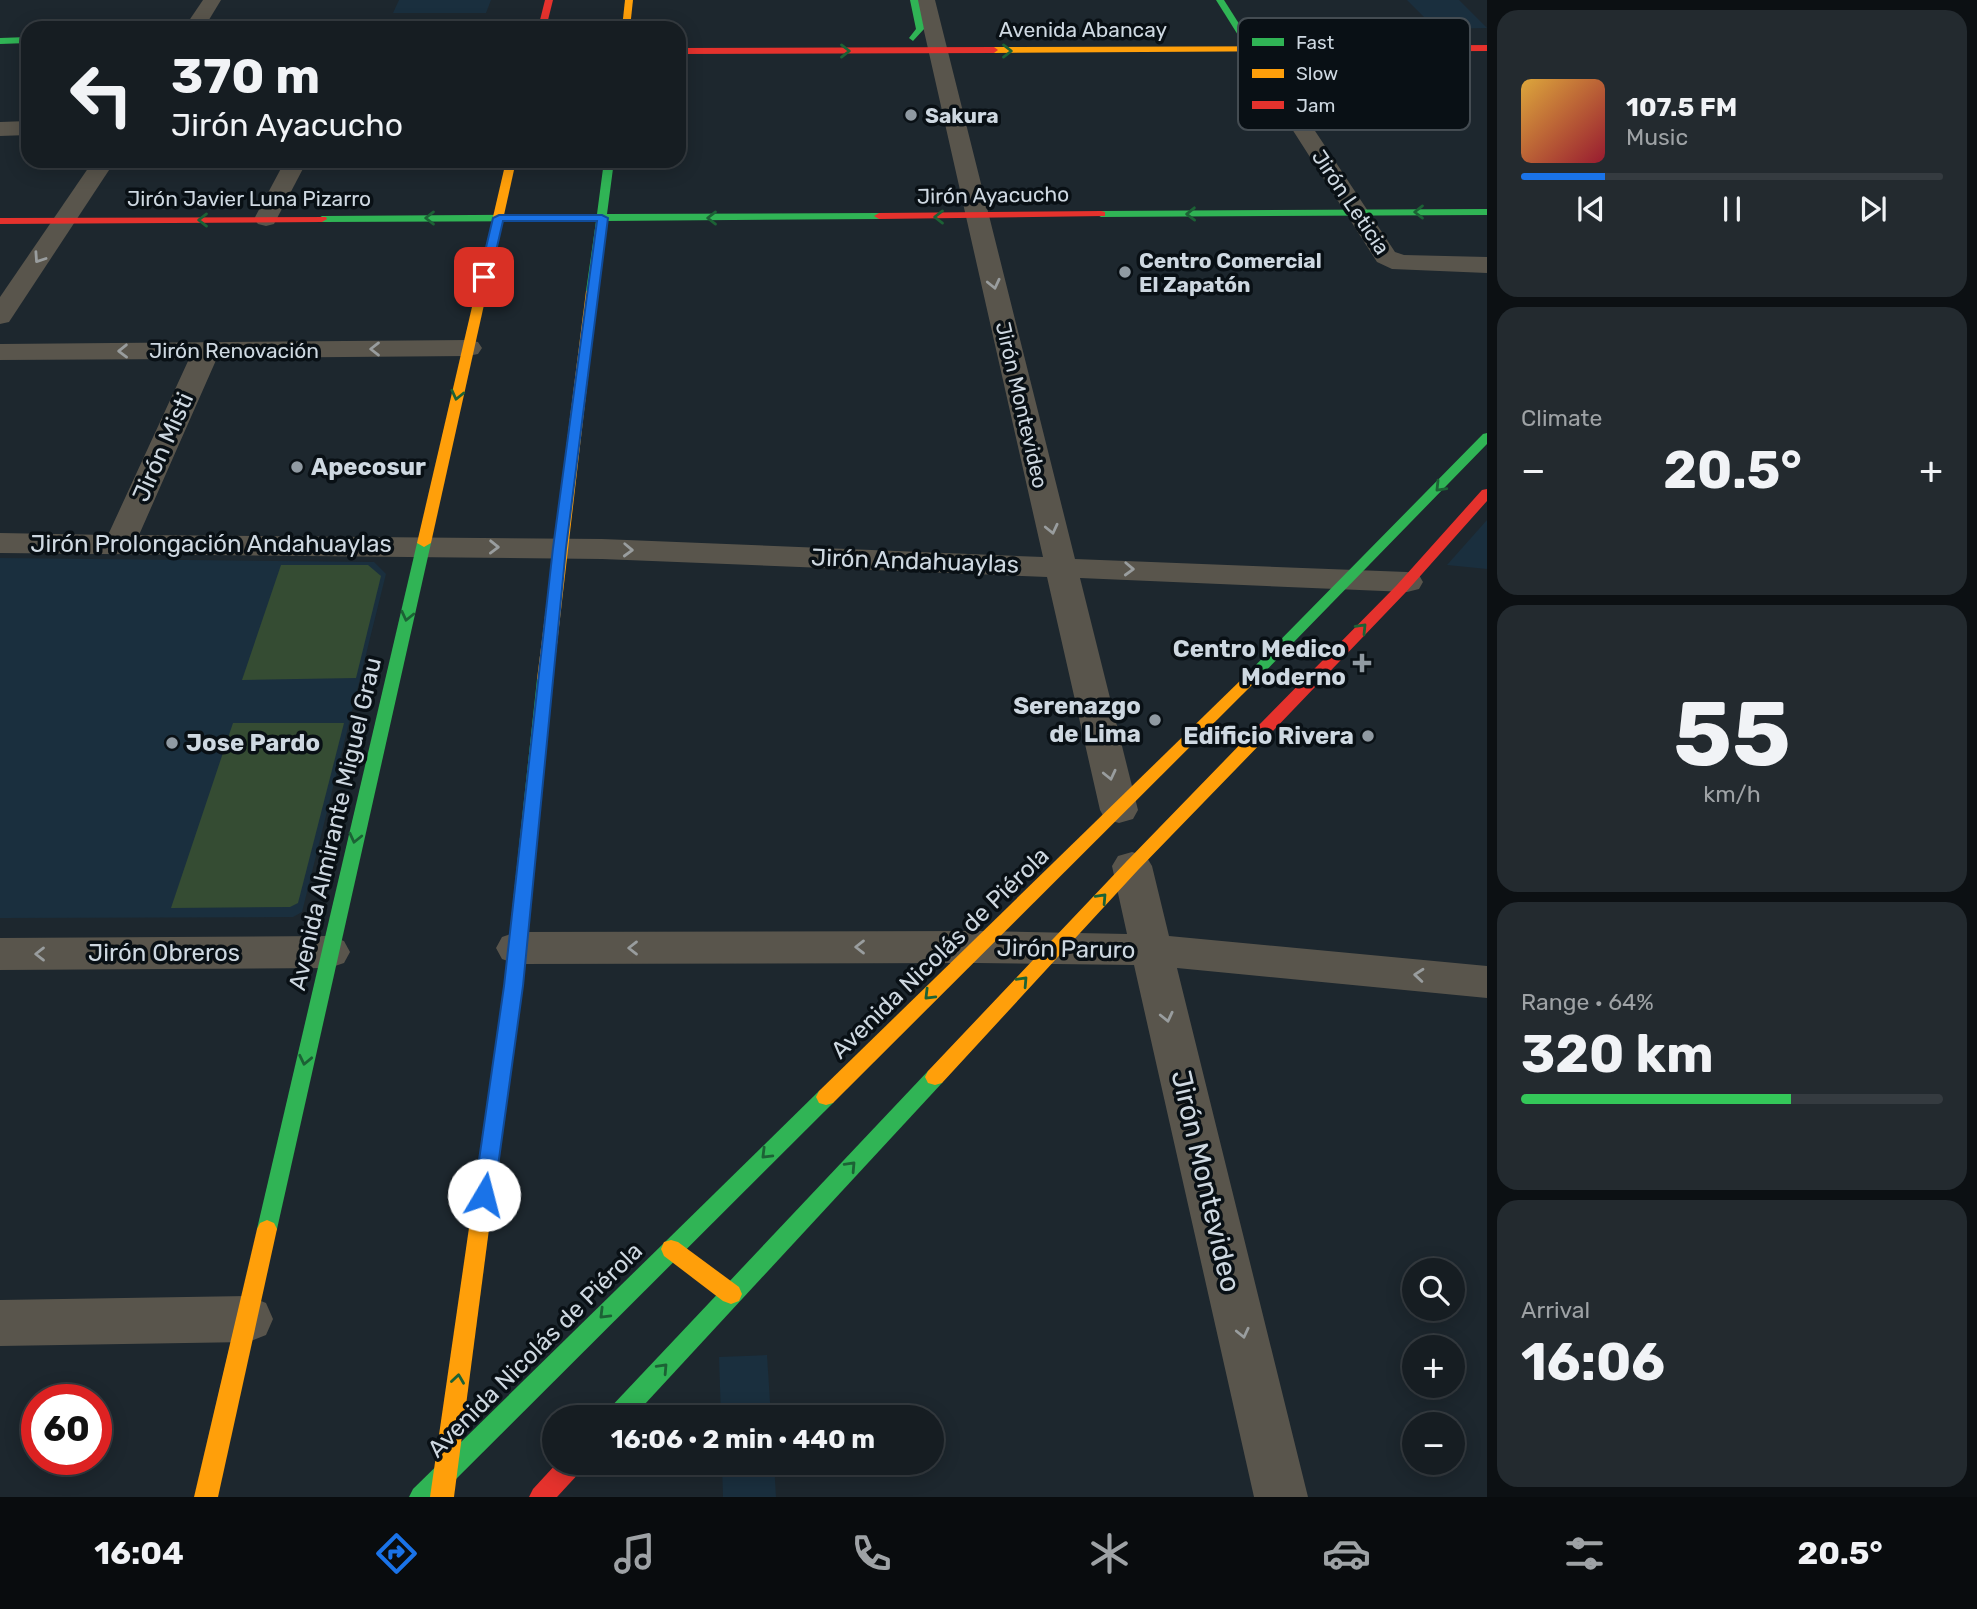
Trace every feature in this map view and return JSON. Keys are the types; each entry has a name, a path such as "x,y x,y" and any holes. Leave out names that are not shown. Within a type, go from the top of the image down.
{"main road":[{"path":"544,21 549,0"},
{"path":"627,21 629,0"},
{"path":"914,0 920,29 929,42"},
{"name":"Jirón Leticia","path":"1220,0 1238,29"},
{"name":"Avenida Abancay","path":"686,38 1238,43"},
{"path":"0,41 21,40"},
{"name":"Avenida Abancay","path":"686,51 929,42"},
{"path":"0,54 21,54"},
{"name":"Avenida Almirante Miguel Grau","path":"206,1497 329,953 434,546 468,348 510,168"},
{"path":"442,1497 517,948 551,548 598,218 608,168"},
{"name":"Jirón Ayacucho","path":"499,218 1487,212"},
{"name":"Jirón Javier Luna Pizarro","path":"0,221 499,218"},
{"name":"Avenida Nicolás de Piérola","path":"421,1497 1119,810 1352,578 1487,437"},
{"path":"628,1405 1132,866 1407,582 1487,493"},
{"path":"671,1249 731,1294"},
{"path":"541,1497 562,1475"}],"street":[{"path":"198,21 212,0"},
{"name":"Jirón Montevideo","path":"926,0 929,42 978,216 1119,810"},
{"path":"0,129 21,128"},
{"name":"Jirón Leticia","path":"1303,130 1386,257 1392,262 1487,265"},
{"path":"0,316 99,168"},
{"path":"266,219 292,168"},
{"name":"Jirón Renovación","path":"0,352 468,348"},
{"name":"Jirón Misti","path":"119,544 207,350"},
{"name":"Jirón Prolongación Andahuaylas","path":"0,543 434,546"},
{"name":"Jirón Andahuaylas","path":"434,546 1061,566 1407,582"},
{"name":"Jirón Montevideo","path":"1132,866 1281,1497"},
{"name":"Jirón Paruro","path":"517,948 977,947 1152,950 1487,982"},
{"name":"Jirón Obreros","path":"0,954 329,953"},
{"path":"0,1323 248,1319"}],"shaded area":[{"path":"399,0 491,0 486,13 393,13"},
{"path":"1407,0 1459,0 1487,28 1470,28 1470,18 1425,18"},
{"path":"1487,520 1487,569 1447,565"},
{"name":"Jose Pardo","path":"0,558 374,562 386,574 302,912 293,917 0,918"},
{"path":"767,1355 770,1405 721,1405 719,1357"},
{"path":"722,1475 775,1475 776,1497 723,1497"}],"green space":[{"path":"281,565 368,565 381,576 356,678 242,680"},
{"path":"233,723 344,723 298,903 290,907 171,908"}],"traffic: fast":[{"path":"913,38 920,29 914,0"},
{"path":"1220,0 1238,28"},
{"path":"0,41 21,40"},
{"path":"592,291 608,168"},
{"path":"1101,214 1487,212"},
{"path":"322,219 879,216"},
{"path":"1250,679 1487,437"},
{"path":"267,1229 424,543"},
{"path":"481,1214 513,986 545,679"},
{"path":"628,1405 935,1077"},
{"path":"421,1497 826,1097"}],"traffic: slow":[{"path":"627,21 629,0"},
{"path":"994,50 1238,49"},
{"path":"424,543 509,168"},
{"path":"545,679 592,291"},
{"path":"826,1097 1250,679"},
{"path":"935,1077 1132,866 1263,731"},
{"path":"442,1497 481,1214"},
{"path":"206,1497 267,1229"},
{"path":"671,1249 731,1294"}],"traffic: jam":[{"path":"544,21 549,0"},
{"path":"1470,48 1487,48"},
{"path":"686,51 994,50"},
{"path":"879,216 1101,214"},
{"path":"0,221 322,219"},
{"path":"1263,731 1401,589 1487,493"},
{"path":"541,1497 562,1475"}],"place":[{"name":"Sakura","path":"911,115"},
{"name":"Centro Comercial El Zapatón","path":"1125,272"},
{"name":"Apecosur","path":"297,467"},
{"name":"Centro Medico Moderno","path":"1362,663"},
{"name":"Serenazgo de Lima","path":"1155,720"},
{"name":"Edificio Rivera","path":"1368,736"},
{"name":"Jose Pardo","path":"172,743"}],"route":[{"path":"484,277 499,218 602,218 559,548 513,986 484,1195"}]}
